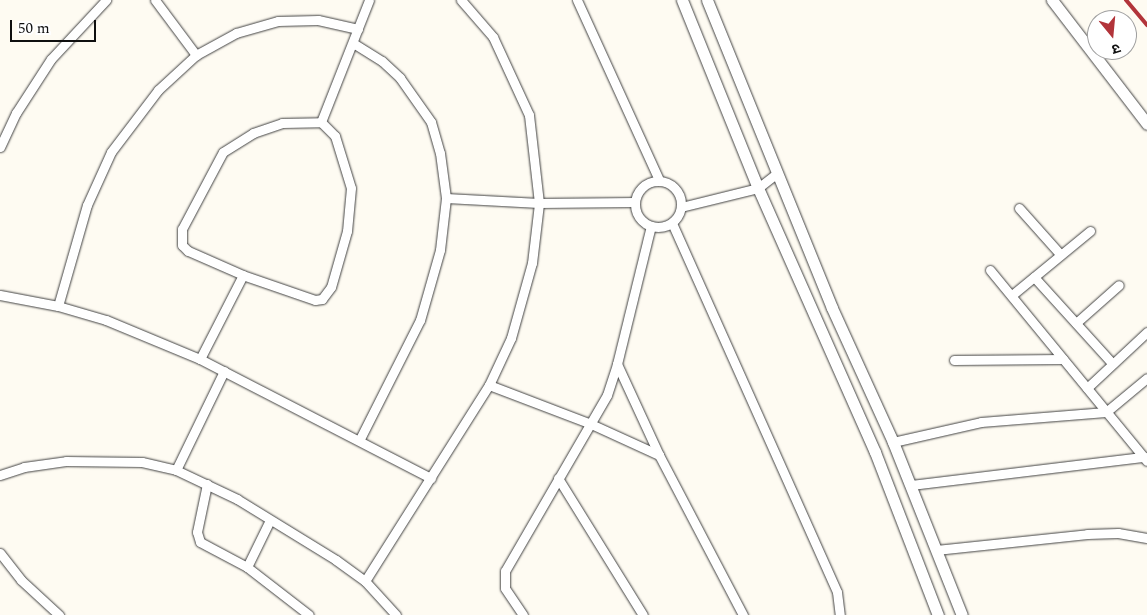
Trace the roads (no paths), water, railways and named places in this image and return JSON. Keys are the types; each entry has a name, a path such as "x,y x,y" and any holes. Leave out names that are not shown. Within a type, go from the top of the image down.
{"street":[{"path":"0,147 3,132 51,59 106,0"},
{"path":"155,0 196,55"},
{"path":"321,122 369,0"},
{"path":"365,581 489,385 511,338 532,264 539,203 530,115 493,37 462,0"},
{"path":"578,0 659,180 674,189 680,207 677,220 672,223 651,226"},
{"path":"682,0 758,188 875,452 938,615"},
{"path":"707,0 756,113 777,173 832,308 893,442 962,615"},
{"path":"1052,0 1147,124"},
{"path":"58,306 87,205 111,152 158,90 196,55 236,33 278,21 318,20 358,29"},
{"path":"353,43 382,60 400,78 431,122 440,153 446,198 440,250 420,320 360,440"},
{"path":"321,122 335,136 351,188 347,231 330,288 322,299 315,300 243,275 188,251 182,245 182,229 204,184 223,152 253,133 282,123 321,122"},
{"path":"680,207 758,188 777,173"},
{"path":"651,226 640,216 635,202 646,183 659,180"},
{"path":"446,198 539,203 635,202"},
{"path":"1019,208 1060,254"},
{"path":"672,223 837,592 840,615"},
{"path":"523,615 505,588 505,571 591,424 617,364 651,226"},
{"path":"1012,296 1060,254 1090,231"},
{"path":"990,270 1145,459"},
{"path":"200,359 243,275"},
{"path":"1034,277 1112,363"},
{"path":"1076,323 1119,285"},
{"path":"0,294 58,306 106,320 200,359 431,478"},
{"path":"1087,388 1147,332"},
{"path":"954,360 1064,359"},
{"path":"617,364 659,455 743,615"},
{"path":"176,470 196,423 224,371"},
{"path":"893,442 981,422 1106,412 1147,378"},
{"path":"489,385 591,424 659,455"},
{"path":"910,486 1145,459"},
{"path":"0,475 24,468 66,461 142,462 176,470 207,484 336,560 365,581 396,615"},
{"path":"558,478 643,615"},
{"path":"207,484 197,537 205,546 246,567 309,615"},
{"path":"246,567 270,520"},
{"path":"936,550 1087,534 1118,533 1147,538"},
{"path":"0,553 21,580 59,615"}],"railway":[{"path":"1126,0 1147,25"}]}
